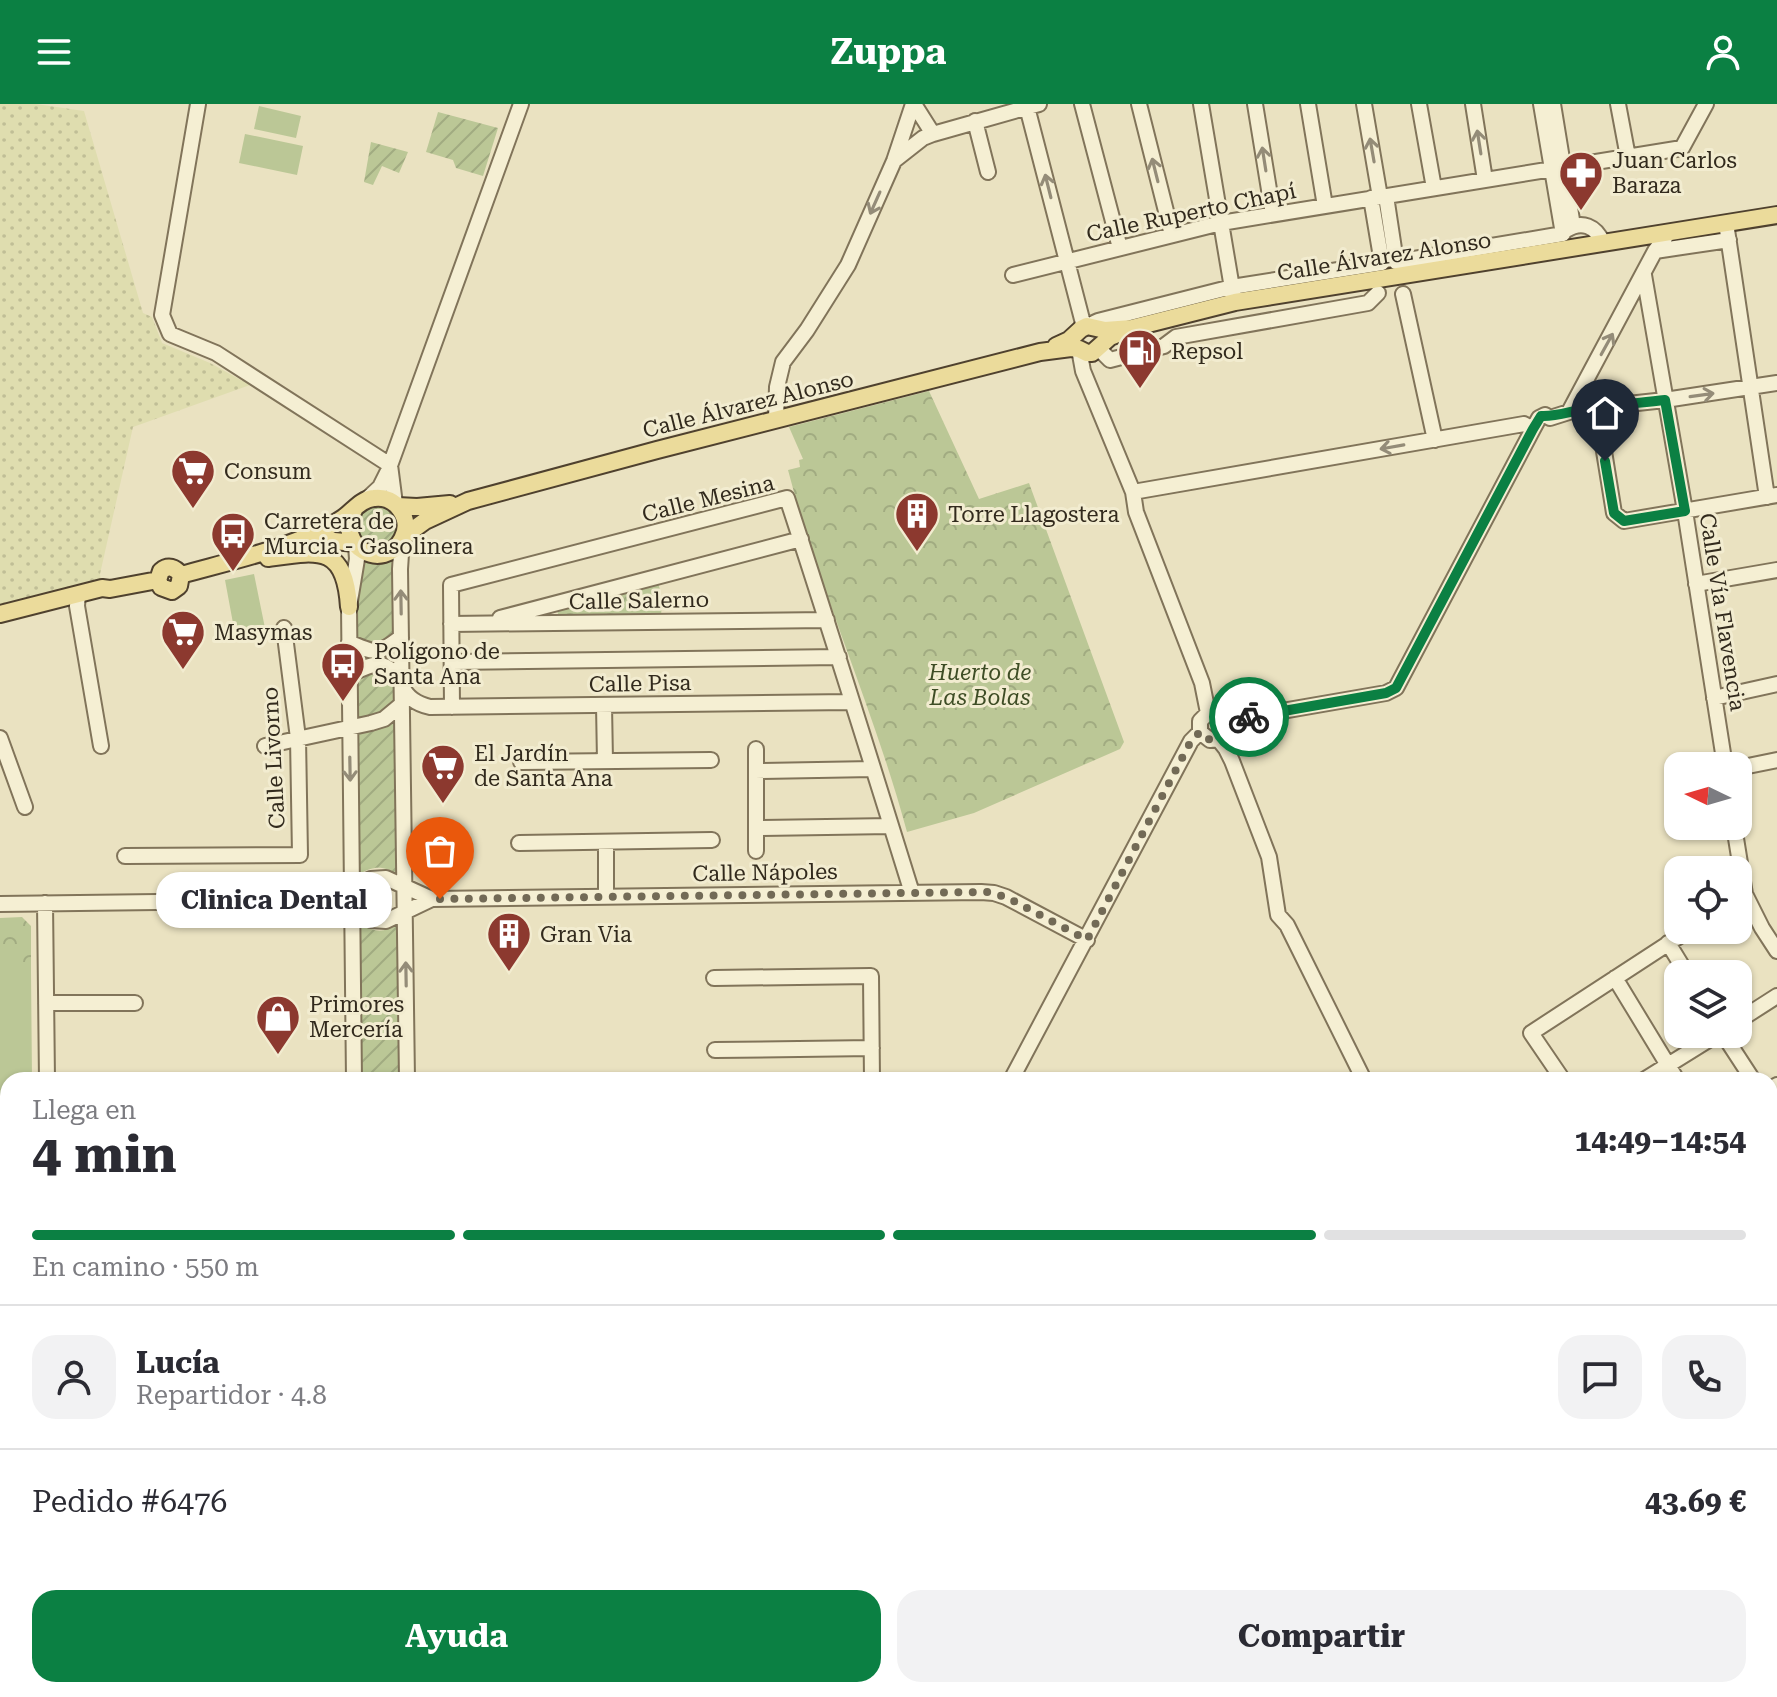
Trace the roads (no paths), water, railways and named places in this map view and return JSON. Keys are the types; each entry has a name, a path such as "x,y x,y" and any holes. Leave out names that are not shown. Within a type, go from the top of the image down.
{"main road":[{"name":"Calle Álvarez Alonso","path":"1044,351 1096,351 1110,337 1132,328 1233,295 1375,286 1395,266 1565,237 1603,243 1669,232 1727,232 1777,215"},
{"name":"Calle Álvarez Alonso","path":"396,505 433,506 468,501 1044,351 1069,340 1082,328 1132,328"},
{"path":"1082,328 1101,335 1102,342 1096,351 1075,339 1082,328"},
{"path":"0,614 102,588 158,580 161,571 167,568 175,569 181,575 223,563 310,535 332,525 360,505 382,498 396,505 405,523 403,538 393,550 382,554 367,553 355,544 334,541 223,563"},
{"name":"Calle Álvarez Alonso","path":"403,538 425,521 468,501"},
{"path":"355,544 349,529 350,519 360,505"},
{"path":"223,563 309,553 324,555 337,564 343,573 349,607"}],"street":[{"path":"198,104 162,315 170,334 216,353 390,465 396,505"},
{"path":"360,505 380,487 390,465 521,104"},
{"path":"913,104 933,134"},
{"path":"776,419 777,387 783,362 848,265 894,161 913,104"},
{"path":"1082,104 1120,248"},
{"path":"1139,104 1172,235"},
{"path":"1201,104 1233,295"},
{"path":"1255,104 1273,214"},
{"path":"1308,104 1325,206"},
{"path":"1364,104 1379,197 1395,266 1409,284 1403,294 1391,299 1375,286 1374,270 1395,266"},
{"path":"1419,104 1434,188"},
{"path":"1473,104 1485,180"},
{"path":"1541,104 1558,169"},
{"path":"1553,104 1565,237"},
{"path":"1618,104 1628,157"},
{"path":"1621,120 1630,104"},
{"name":"Calle Ruperto Chapí","path":"1013,275 1221,223 1682,148 1706,104"},
{"path":"894,161 923,138 933,134 1033,106 1082,328"},
{"path":"975,121 988,172"},
{"path":"1565,237 1582,224 1598,232 1603,243"},
{"path":"1569,412 1655,251 1669,232"},
{"path":"1597,408 1614,513 1624,521 1772,496 1750,388 1727,232 1655,251"},
{"name":"Calle Álvarez Alonso","path":"1082,328 1098,321 1395,266"},
{"name":"Calle Vía Flavencia","path":"1644,275 1723,752"},
{"name":"Calle Álvarez Alonso","path":"1096,351 1164,346 1176,337 1368,303 1375,286"},
{"path":"1403,294 1435,440"},
{"path":"1044,351 1066,355 1081,394 1099,414"},
{"path":"1096,351 1083,371 1133,492 1136,512 1202,683 1208,713"},
{"path":"1225,721 1386,693 1396,688 1541,416 1550,418 1569,412 1777,383"},
{"path":"1133,492 1524,424 1533,429"},
{"name":"Calle Mesina","path":"452,707 451,585 787,498 912,893"},
{"path":"403,538 401,637 407,1072"},
{"path":"478,624 801,539"},
{"path":"354,1072 349,607 357,559 355,544"},
{"path":"1696,584 1777,570"},
{"path":"78,594 77,606 101,746"},
{"name":"Calle Salerno","path":"451,624 827,620"},
{"name":"Calle Livorno","path":"125,856 300,855 298,738 284,628"},
{"path":"349,642 369,651 385,649 401,637"},
{"name":"Calle Pisa","path":"452,662 839,657"},
{"path":"349,675 370,665 386,665 402,682 404,692 413,700 430,707"},
{"path":"1714,698 1777,684"},
{"name":"Calle Pisa","path":"430,707 851,702"},
{"path":"265,746 384,719 402,704"},
{"path":"604,705 605,761"},
{"path":"403,730 411,718 430,707"},
{"path":"1200,732 1210,740 1218,739 1226,732 1225,721 1218,714 1208,713"},
{"path":"1015,1072 1191,741 1200,732 1200,721 1208,713"},
{"path":"0,738 25,807"},
{"path":"1218,739 1232,761 1269,857 1278,915 1287,925 1360,1072"},
{"path":"756,749 756,851"},
{"path":"521,762 711,760"},
{"path":"1752,765 1777,760"},
{"path":"756,771 873,769"},
{"path":"756,828 891,826"},
{"path":"519,843 712,840"},
{"path":"606,842 606,896"},
{"path":"325,900 371,879 386,878 405,887"},
{"name":"Calle Nápoles","path":"405,887 432,899"},
{"name":"Calle Nápoles","path":"405,911 432,899 994,893 1087,940"},
{"path":"0,904 325,900 371,920 386,921 405,911"},
{"path":"45,903 47,1072"},
{"path":"1752,913 1777,951"},
{"path":"1762,928 1777,919"},
{"path":"1558,1072 1531,1033 1666,944"},
{"path":"714,978 871,976 872,1072"},
{"path":"1615,978 1671,1072"},
{"path":"1752,1012 1777,996"},
{"path":"46,1003 135,1003"},
{"path":"715,1050 872,1048"},
{"path":"1657,1072 1697,1048"},
{"path":"1731,1048 1747,1072"}],"place":[{"name":"Juan Carlos Baraza","path":"1581,212"},
{"name":"Repsol","path":"1140,390"},
{"name":"Consum","path":"193,510"},
{"name":"Torre Llagostera","path":"917,553"},
{"name":"Carretera de Murcia - Gasolinera","path":"233,573"},
{"name":"Masymas","path":"183,671"},
{"name":"Polígono de Santa Ana","path":"343,703"},
{"name":"El Jardín de Santa Ana","path":"443,805"},
{"name":"Clinica Dental","path":"440,899"},
{"name":"Gran Via","path":"509,973"},
{"name":"Primores Mercería","path":"278,1056"}],"park label":[{"name":"Huerto de Las Bolas","path":"980,684"}]}
